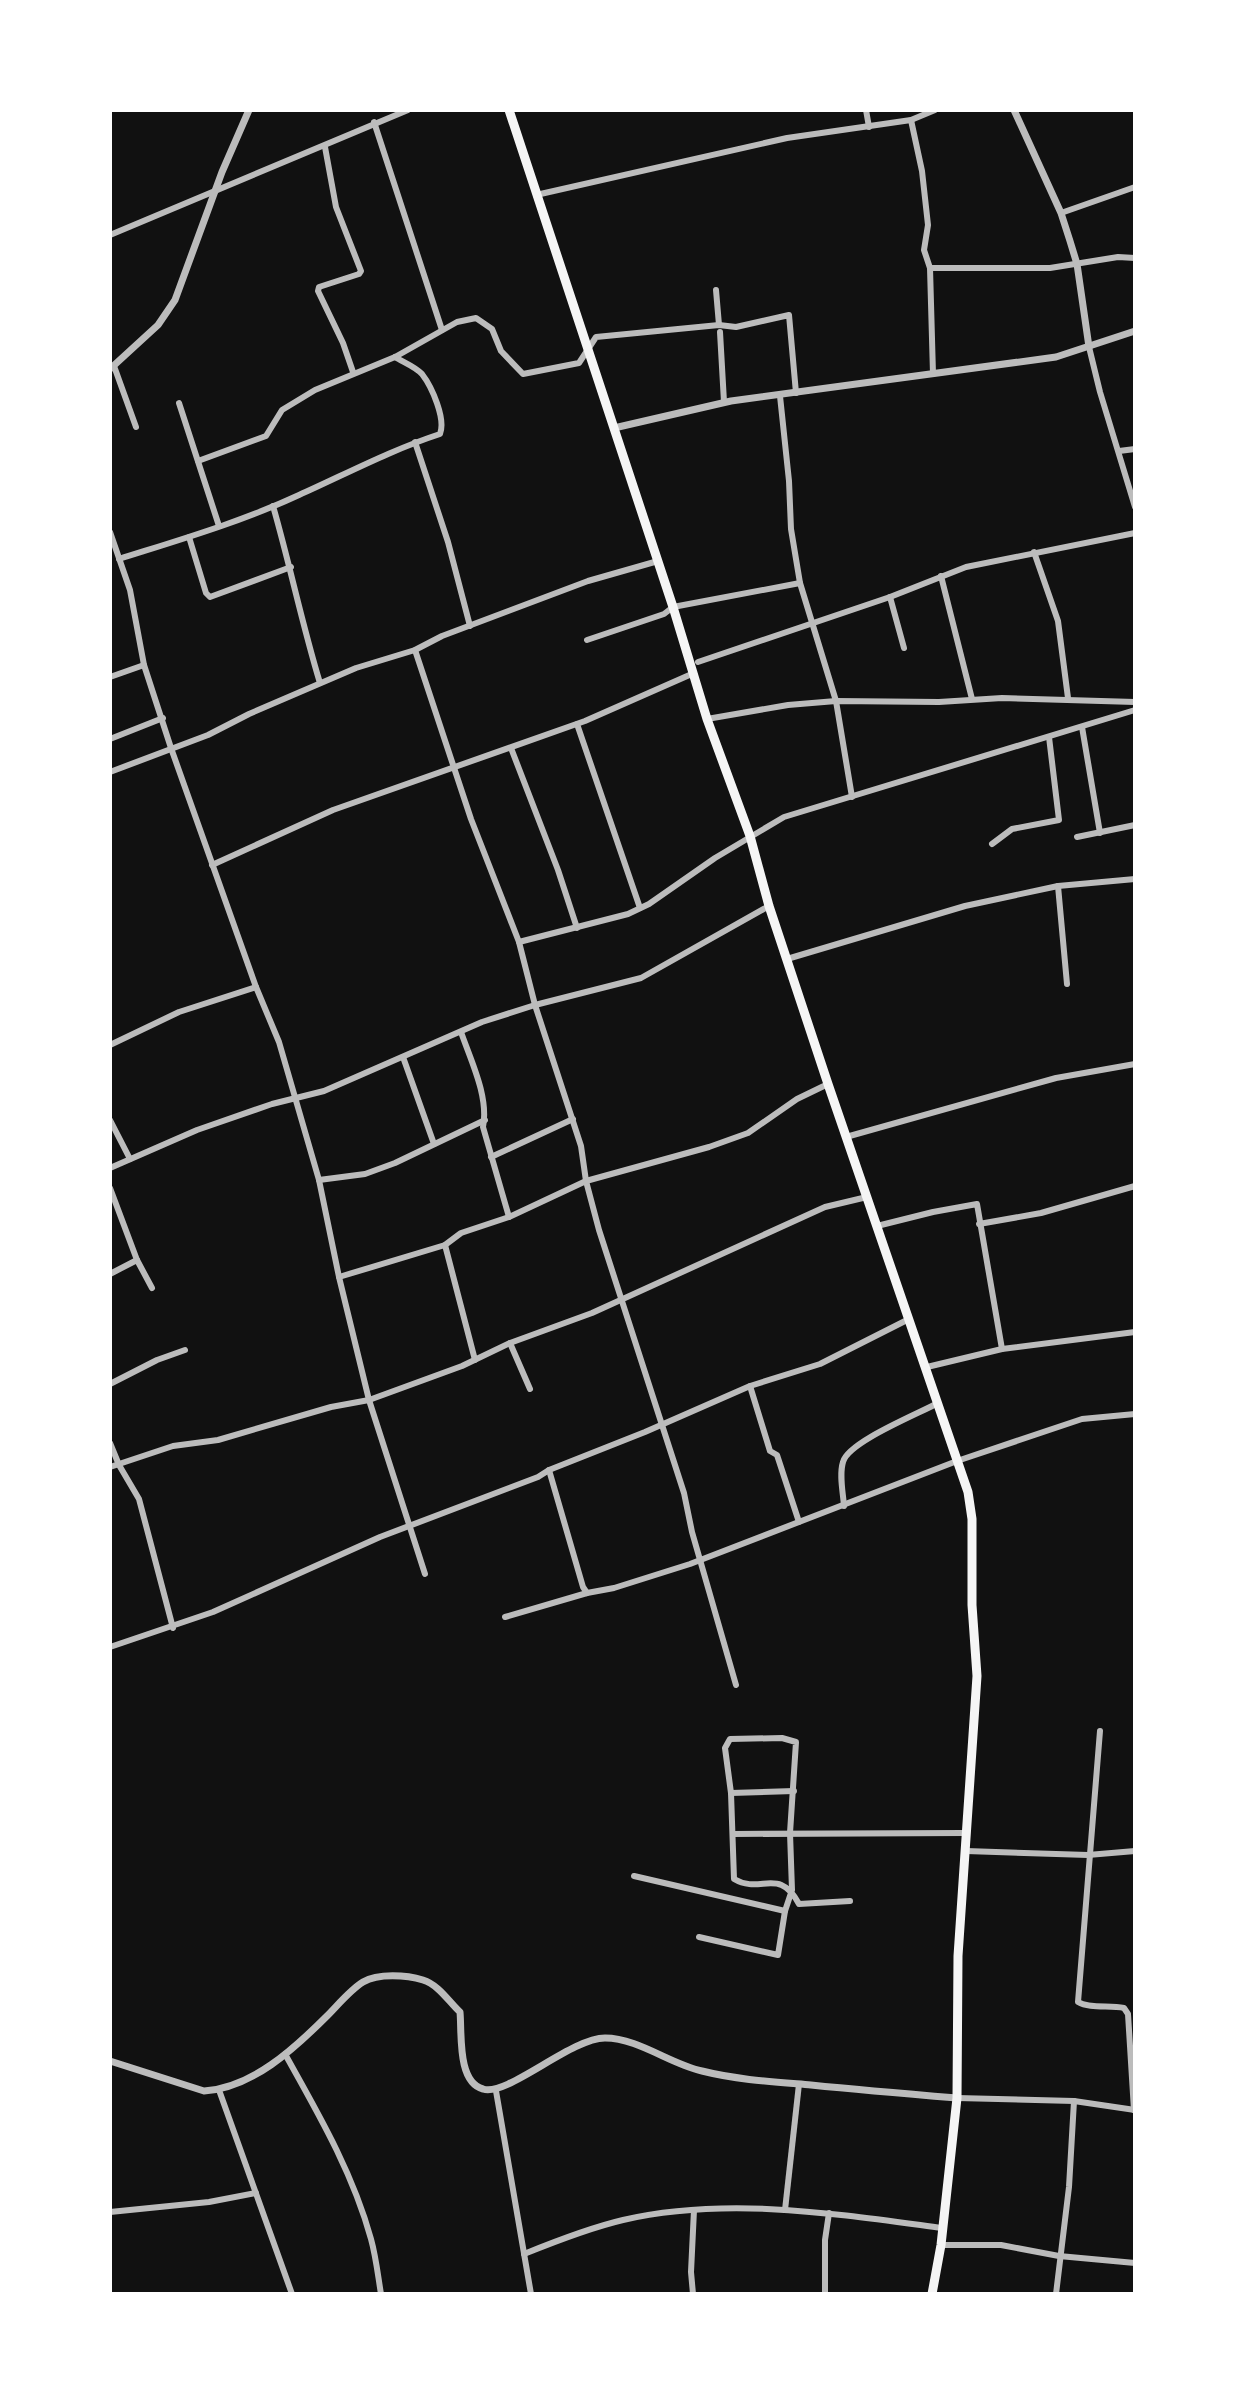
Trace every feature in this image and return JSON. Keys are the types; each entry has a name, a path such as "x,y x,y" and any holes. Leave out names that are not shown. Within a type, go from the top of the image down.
{"main road":[{"path":"509,110 707,719 750,836 769,906 828,1084 968,1492 972,1519 972,1605 977,1676 958,1956 957,2098 941,2245 932,2294"}],"street":[{"path":"136,427 112,368 158,325 175,300 222,172 249,110"},
{"path":"110,235 408,110"},
{"path":"866,110 869,127"},
{"path":"536,195 787,138 911,120 935,110"},
{"path":"1014,110 1061,213 1077,264 1089,347 1135,507"},
{"path":"911,120 922,171 928,225 924,250 930,268 933,374"},
{"path":"374,122 442,330"},
{"path":"325,147 336,207 361,271 325,284 318,291 353,372"},
{"path":"1061,213 1135,187"},
{"path":"930,268 1050,268 1118,257 1135,258"},
{"path":"716,290 724,402"},
{"path":"198,461 266,436 276,416 290,404 353,372 395,357 457,322 476,318 492,329 501,351 523,374 579,363 596,337 736,327 789,315 796,393"},
{"path":"614,428 724,402 1056,357 1135,331"},
{"path":"119,559 273,506 442,431 434,398 425,378 395,357"},
{"path":"780,396 791,529 800,583 836,701 852,797"},
{"path":"179,403 219,526"},
{"path":"415,442 448,542 470,626"},
{"path":"1119,451 1135,449"},
{"path":"273,506 320,683"},
{"path":"110,532 130,590 144,665 171,748 256,987 279,1042 319,1180 369,1400 425,1574"},
{"path":"698,662 890,597 966,567 1135,533"},
{"path":"189,537 206,593 210,597 291,567"},
{"path":"1034,552 1058,621 1068,698"},
{"path":"110,772 208,735 379,659 415,650 442,636 588,581 658,561"},
{"path":"941,576 972,699"},
{"path":"587,640 664,614 673,607 800,583"},
{"path":"890,597 904,648"},
{"path":"415,650 480,843 519,942 535,1005 581,1146 586,1181 620,1300 643,1360 684,1493 736,1685"},
{"path":"110,677 144,665"},
{"path":"212,865 333,810 577,724 694,673"},
{"path":"707,719 788,705 836,701 1068,698 1135,702"},
{"path":"519,942 640,908 784,817 1135,710"},
{"path":"110,739 163,718"},
{"path":"577,724 640,908"},
{"path":"1082,727 1100,833"},
{"path":"992,844 1012,829 1059,820 1049,737"},
{"path":"511,748 577,928"},
{"path":"1077,837 1135,825"},
{"path":"787,959 965,906 1058,886 1135,879"},
{"path":"1058,886 1067,984"},
{"path":"110,1168 197,1130 272,1104 324,1091 461,1032 535,1005 641,978 769,906"},
{"path":"110,1045 179,1012 256,987"},
{"path":"461,1032 479,1086 485,1120 483,1127 509,1217"},
{"path":"403,1057 434,1144"},
{"path":"846,1137 1056,1078 1135,1064"},
{"path":"339,1277 445,1245 461,1233 509,1217 586,1181 748,1133 797,1099 828,1084"},
{"path":"491,1157 573,1119"},
{"path":"110,1120 130,1159"},
{"path":"319,1180 365,1174 485,1120"},
{"path":"979,1224 1041,1213 1135,1186"},
{"path":"110,1188 137,1260 152,1288"},
{"path":"110,1467 173,1446 218,1440 331,1407 369,1400 620,1300 825,1207 867,1197"},
{"path":"877,1226 977,1204 1002,1349"},
{"path":"445,1245 475,1360"},
{"path":"110,1274 137,1260"},
{"path":"110,1647 173,1628 411,1524 538,1477 750,1386 820,1364 909,1319"},
{"path":"927,1367 1002,1349 1135,1332"},
{"path":"510,1343 530,1389"},
{"path":"110,1384 157,1360 185,1350"},
{"path":"750,1386 770,1451 777,1455 799,1522"},
{"path":"844,1506 841,1475 843,1460 848,1452 863,1440 938,1403"},
{"path":"505,1617 639,1580 844,1506 957,1461 1082,1419 1135,1414"},
{"path":"110,1443 139,1499 173,1628"},
{"path":"549,1470 587,1593"},
{"path":"110,2061 204,2091 219,2090 244,2081 285,2054 364,1981 387,1976 425,1980 460,2012 465,2066 471,2081 480,2089 496,2091 545,2063 601,2038 621,2040 700,2071 762,2082 957,2098 1074,2101 1134,2110 1128,2014 1124,2008 1086,2006 1078,2002 1100,1731"},
{"path":"699,1937 778,1955 785,1911 792,1890 790,1833 796,1742 782,1738 727,1741 734,1879 740,1883 781,1884 792,1890 799,1904 850,1901"},
{"path":"731,1793 794,1791"},
{"path":"733,1834 965,1833"},
{"path":"966,1851 1088,1855 1135,1851"},
{"path":"634,1876 785,1911"},
{"path":"285,2054 324,2123 348,2175 372,2241 381,2294"},
{"path":"785,2210 799,2084"},
{"path":"219,2090 292,2294"},
{"path":"496,2091 531,2294"},
{"path":"1056,2294 1069,2187 1074,2101"},
{"path":"110,2212 209,2202 256,2193"},
{"path":"524,2254 624,2220 694,2210 829,2213 942,2228"},
{"path":"693,2294 694,2210"},
{"path":"825,2294 829,2213"},
{"path":"941,2245 1001,2245 1059,2256 1135,2263"}]}
